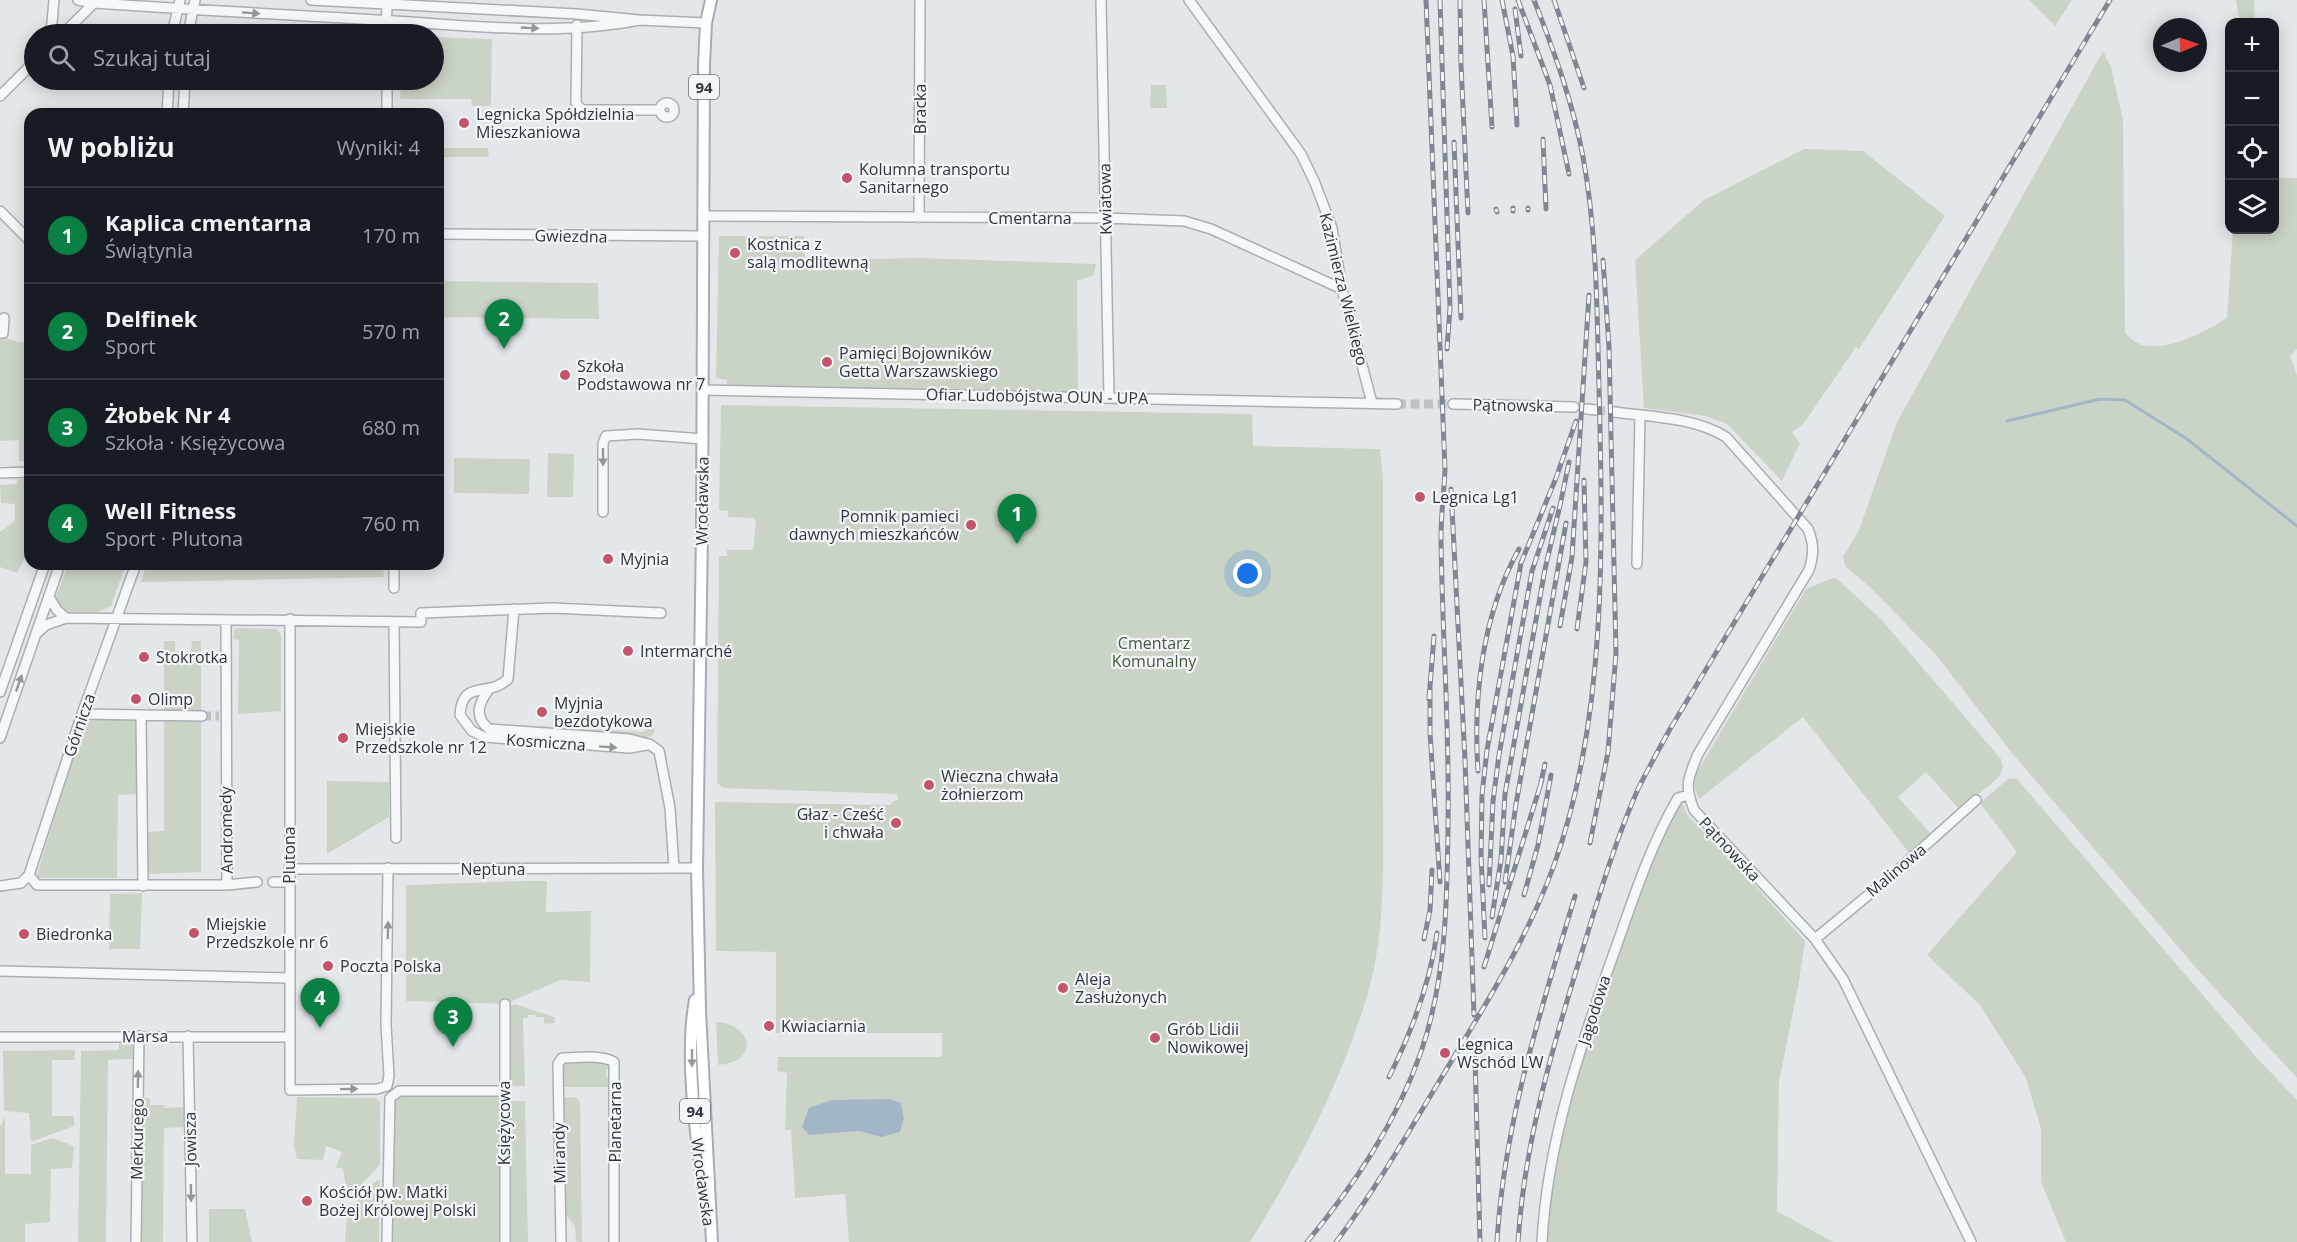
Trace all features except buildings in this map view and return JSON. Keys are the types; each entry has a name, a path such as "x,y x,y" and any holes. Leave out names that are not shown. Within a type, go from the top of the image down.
{"main road":[{"name":"94","path":"706,23 711,0"},
{"name":"Wrocławska","path":"706,23 697,868 699,979 712,1242"}],"street":[{"path":"52,24 54,0"},
{"path":"78,0 94,3 194,5 438,24"},
{"path":"311,0 387,4 473,4 639,20 706,23"},
{"name":"Bracka","path":"919,218 920,0"},
{"name":"Kwiatowa","path":"1101,0 1109,397"},
{"name":"Kazimierza Wielkiego","path":"1189,0 1301,154 1315,183 1332,228 1342,289 1372,403"},
{"path":"73,24 94,3"},
{"path":"174,24 178,4"},
{"path":"387,4 387,24"},
{"path":"472,26 473,4"},
{"path":"190,24 194,5"},
{"path":"577,14 576,103 582,110 660,110"},
{"path":"444,24 577,29 639,20"},
{"path":"0,96 24,72"},
{"path":"167,108 168,90"},
{"path":"183,108 184,90"},
{"path":"387,90 387,108"},
{"path":"0,211 24,235"},
{"name":"Cmentarna","path":"703,216 1105,218 1195,223 1342,289"},
{"name":"Gwiezdna","path":"444,234 704,236"},
{"path":"0,333 3,333 4,318"},
{"name":"Ofiar Ludobójstwa OUN - UPA","path":"703,390 1372,403"},
{"path":"1372,403 1397,404"},
{"name":"Pątnowska","path":"1453,404 1574,407"},
{"path":"1614,412 1698,424 1714,429 1726,437 1808,529 1813,541 1814,554 1809,570 1698,754 1687,781 1688,795"},
{"path":"1637,564 1640,416"},
{"path":"603,512 603,439 608,434 703,439"},
{"path":"0,473 24,472"},
{"path":"0,693 43,570"},
{"path":"0,738 58,570"},
{"name":"Górnicza","path":"29,875 133,570"},
{"path":"394,570 394,588"},
{"path":"49,597 57,610 66,618"},
{"path":"37,633 46,625 66,618 422,622 422,613 514,609 552,608 662,613"},
{"name":"Kosmiczna","path":"514,609 508,679 502,686 468,693 462,698 460,715 472,731 484,737 629,748 649,744"},
{"name":"Plutona","path":"290,619 290,1090 377,1089 387,1086 389,1076 386,1025 388,868"},
{"name":"Andromedy","path":"29,875 37,885 227,885 222,716 226,621"},
{"path":"394,622 396,838"},
{"path":"490,688 480,701 482,723 489,729 629,739 649,744 659,751 664,764 670,808 674,868"},
{"path":"82,714 202,717"},
{"path":"143,886 144,715"},
{"name":"Pątnowska","path":"1688,795 1694,810 1815,939 1852,996 1971,1242"},
{"name":"Jagodowa","path":"1542,1242 1550,1162 1595,1003 1651,848 1678,798 1688,795"},
{"name":"Malinowa","path":"1815,939 1889,878 1976,800"},
{"name":"Neptuna","path":"289,870 697,868"},
{"path":"0,886 21,884 29,875"},
{"path":"227,885 258,882"},
{"path":"273,882 290,882"},
{"path":"0,972 290,978"},
{"name":"Księżycowa","path":"505,1004 505,1242"},
{"name":"Merkurego","path":"136,1242 138,1036"},
{"name":"Jowisza","path":"188,1036 192,1242"},
{"name":"Marsa","path":"0,1037 290,1037"},
{"name":"Planetarna","path":"558,1064 562,1058 600,1058 614,1062 614,1242"},
{"name":"Mirandy","path":"558,1064 561,1242"},
{"path":"387,1242 390,1098 399,1091 504,1091"}],"green space":[{"path":"2029,0 2072,0 2055,26"},
{"path":"2236,0 2254,0 2255,18 2239,18"},
{"path":"444,37 492,39 491,106 472,106 471,99 400,99 400,90 444,90"},
{"path":"2103,51 2111,67 2123,120 2125,332 2134,341 2146,346 2174,343 2189,338 2227,318 2233,234 2279,234 2279,178 2297,178 2297,349 2290,356 2297,375 2297,1078 2198,970 2012,753 1937,656 1871,588 1845,566 1843,557 1859,530 1897,422"},
{"path":"1151,85 1166,85 1167,108 1150,108"},
{"path":"444,148 488,148 489,157 444,157"},
{"path":"1804,149 1863,151 1945,216 1859,349 1856,347 1804,423 1792,432 1800,443 1782,481 1727,424 1705,416 1644,408 1635,260 1704,200"},
{"path":"719,236 804,236 805,260 920,258 1096,264 1094,275 1077,281 1078,392 727,385 727,380 716,378"},
{"path":"444,281 598,283 599,319 444,317"},
{"path":"0,336 24,342 24,461 19,461 19,440 0,441"},
{"name":"Cmentarz Komunalny","path":"721,405 1252,414 1253,446 1380,449 1383,478 1383,861 1381,916 1374,968 1357,1026 1332,1091 1302,1152 1250,1242 849,1242 845,1194 795,1198 791,1130 785,1130 787,1073 777,1071 778,1057 939,1057 942,1055 942,1033 776,1033 776,952 716,951 715,802 890,805 898,800 897,794 723,788 717,783 719,556 727,556 727,550 753,550 756,522 753,518 728,517 728,511 719,510"},
{"path":"548,453 574,454 573,497 547,497"},
{"path":"454,458 530,459 529,494 454,493"},
{"path":"24,478 24,560 17,573 0,567 0,532 15,521 15,504 1,503 0,485 16,484 18,479"},
{"path":"67,570 124,570 111,606 87,614 72,614 60,605 56,596"},
{"path":"145,570 383,570 384,577 141,582"},
{"path":"1833,578 1837,579 1880,618 2001,759 2003,767 2000,776 1960,810 1926,772 1898,797 1931,834 1910,854 1803,717 1699,799 1696,792 1695,781 1698,770 1806,589"},
{"path":"239,628 277,629 281,635 281,711 238,714 239,640 233,639 234,630"},
{"path":"164,641 175,641 175,651 191,651 192,641 201,641 201,872 147,874 148,832 164,831"},
{"path":"84,719 137,719 137,794 118,795 117,878 36,878"},
{"path":"518,725 643,732 653,725 655,731 651,736 646,737"},
{"path":"2009,778 2017,779 2257,1058 2297,1100 2297,1242 2066,1242 2041,1182 2041,1129 2026,1078 1980,1005 1927,955 2017,852 1980,803"},
{"path":"327,781 389,782 389,817 327,854"},
{"path":"1682,803 1688,816 1732,860 1805,941 1779,1082 1777,1211 1833,1242 1546,1242 1554,1163 1584,1052 1651,861 1679,804"},
{"path":"547,881 546,912 591,911 590,982 560,980 505,1004 406,1001 406,885"},
{"path":"142,893 140,949 109,949 110,894"},
{"path":"515,1004 554,1017 555,1023 544,1024 544,1017 536,1017 536,1015 523,1018 525,1086 510,1086 507,1008"},
{"path":"716,1022 729,1024 738,1029 747,1044 740,1058 731,1063 718,1065"},
{"path":"119,1042 131,1042 135,1047 135,1059 108,1060 106,1242 78,1242 81,1051 119,1050"},
{"path":"75,1050 75,1060 52,1060 52,1116 74,1116 74,1126 31,1142 29,1113 4,1111 3,1051"},
{"path":"567,1061 605,1061 610,1069 606,1069 609,1087 562,1087 562,1069"},
{"path":"399,1095 500,1096 500,1242 393,1242 395,1100"},
{"path":"297,1097 375,1098 380,1102 380,1165 348,1198 343,1169 336,1167 342,1152 326,1146 323,1160 297,1159 294,1146"},
{"path":"576,1097 580,1102 582,1242 576,1241 575,1226 564,1213 563,1098"},
{"path":"142,1098 150,1098 150,1105 164,1105 165,1108 186,1107 187,1127 164,1128 163,1242 140,1242"},
{"path":"508,1101 525,1101 528,1242 507,1242"},
{"path":"5,1117 5,1174 31,1174 31,1145 52,1138 74,1146 72,1168 51,1169 50,1222 25,1224 25,1242 0,1242 0,1127"},
{"path":"380,1180 379,1242 345,1242 347,1211 376,1181"},
{"path":"209,1209 245,1209 252,1242 209,1242"}],"water":[{"path":"890,1099 901,1103 904,1118 900,1132 881,1137 859,1131 809,1135 802,1127 809,1108 832,1100"}],"waterway":[{"path":"2007,421 2100,399 2125,400 2187,439 2297,526"}],"tunnel":[{"path":"1397,404 1453,404"},
{"path":"1596,410 1614,412"},
{"path":"202,716 219,716"}],"railway":[{"path":"1307,1242 1342,1198 1373,1152 1411,1078 1421,1052 1436,997 1444,941 1448,792 1441,520 1445,469 1426,0"},
{"path":"1440,0 1450,308 1447,349"},
{"path":"1460,0 1468,213"},
{"path":"1484,0 1492,127"},
{"path":"1502,0 1513,56 1517,125"},
{"path":"1518,0 1550,85 1569,174"},
{"path":"1336,1242 1392,1160 1518,946 1554,865 1571,809 1584,750 1593,690 1600,568 1600,447 1594,243 1588,186 1579,137 1562,77 1534,0"},
{"path":"1554,0 1584,88"},
{"path":"1518,1242 1526,1173 1547,1071 1604,879 1638,789 1670,729 2110,0"},
{"path":"1515,9 1521,56"},
{"path":"1543,139 1546,209"},
{"path":"1454,142 1461,318"},
{"path":"1590,843 1608,752 1616,653 1609,347 1603,260"},
{"path":"1560,626 1572,557 1589,295"},
{"path":"1485,938 1481,856 1482,795 1487,750 1521,563 1556,478 1576,421"},
{"path":"1492,917 1501,860 1505,794 1545,569 1569,462"},
{"path":"1577,629 1586,562 1584,480"},
{"path":"1451,489 1465,760 1474,1015"},
{"path":"1489,885 1493,801 1499,755 1532,571 1553,508"},
{"path":"1505,882 1516,804 1566,523"},
{"path":"1478,771 1477,714 1488,629 1506,574 1519,549"},
{"path":"1429,699 1434,636"},
{"path":"1430,690 1430,733 1440,882"},
{"path":"1540,787 1545,764"},
{"path":"1524,895 1538,845 1551,775"},
{"path":"1484,967 1542,780"},
{"path":"1424,939 1430,910 1432,870"},
{"path":"1497,1242 1507,1153 1516,1110 1537,1024 1575,896"},
{"path":"1389,1077 1419,1007 1430,971 1437,933"},
{"path":"1475,1058 1480,1242"}],"place":[{"name":"Legnicka Spółdzielnia Mieszkaniowa","path":"464,123"},
{"name":"Kolumna transportu Sanitarnego","path":"847,178"},
{"name":"Kostnica z salą modlitewną","path":"735,253"},
{"name":"Delfinek","path":"504,349"},
{"name":"Pamięci Bojowników Getta Warszawskiego","path":"827,362"},
{"name":"Szkoła Podstawowa nr 7","path":"565,375"},
{"name":"Legnica Lg1","path":"1420,497"},
{"name":"Pomnik pamieci dawnych mieszkańców","path":"971,525"},
{"name":"Kaplica cmentarna","path":"1017,544"},
{"name":"Myjnia","path":"608,559"},
{"name":"Intermarché","path":"628,651"},
{"name":"Stokrotka","path":"144,657"},
{"name":"Olimp","path":"136,699"},
{"name":"Myjnia bezdotykowa","path":"542,712"},
{"name":"Miejskie Przedszkole nr 12","path":"343,738"},
{"name":"Wieczna chwała żołnierzom","path":"929,785"},
{"name":"Głaz - Cześć i chwała","path":"896,823"},
{"name":"Miejskie Przedszkole nr 6","path":"194,933"},
{"name":"Biedronka","path":"24,934"},
{"name":"Poczta Polska","path":"328,966"},
{"name":"Aleja Zasłużonych","path":"1063,988"},
{"name":"Kwiaciarnia","path":"769,1026"},
{"name":"Well Fitness","path":"320,1028"},
{"name":"Grób Lidii Nowikowej","path":"1155,1038"},
{"name":"Żłobek Nr 4","path":"453,1047"},
{"name":"Legnica Wschód LW","path":"1445,1053"},
{"name":"Kościół pw. Matki Bożej Królowej Polski","path":"307,1201"}]}
